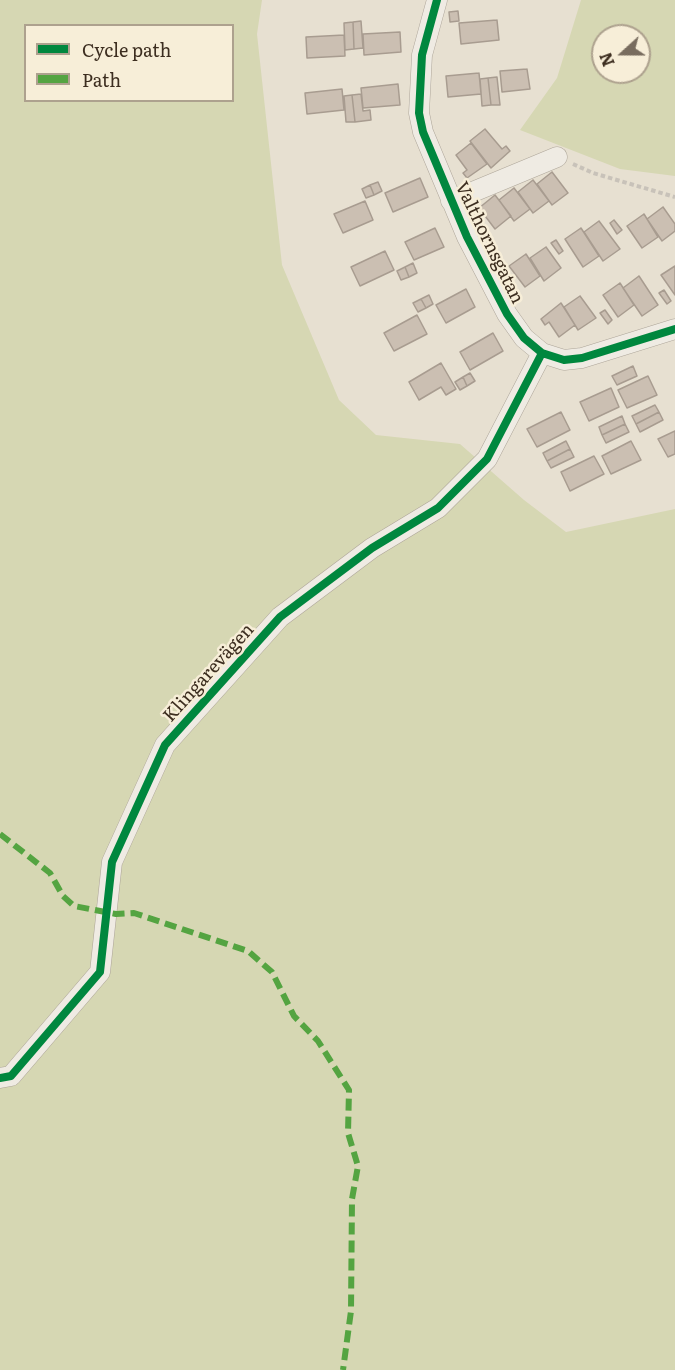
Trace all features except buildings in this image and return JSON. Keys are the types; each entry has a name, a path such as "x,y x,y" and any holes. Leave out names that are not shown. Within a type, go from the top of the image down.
{"street":[{"name":"Valthornsgatan","path":"437,0 422,55 419,113 423,132 451,201 507,314 524,338 542,353"},
{"path":"451,201 557,157"},
{"path":"542,353 564,360 582,358 675,329"},
{"name":"Klingarevägen","path":"0,1077 11,1076 100,972 112,862 165,744 280,617 372,548 438,508 487,459 542,353"}],"path":[{"path":"557,157 593,173 675,197"}],"green space":[{"path":"0,0 262,0 257,34 282,265 339,400 376,435 460,444 524,500 566,532 675,509 675,1370 0,1370"},
{"path":"581,0 675,0 675,176 620,169 520,130 557,78"}],"marked path":[{"path":"0,834 50,873 63,896 74,906 116,914 134,913 248,951 272,972 294,1016 318,1041 349,1090 348,1133 358,1166 352,1199 351,1311 343,1370"}],"cycle path":[{"path":"437,0 422,55 419,113 423,132 467,237 507,314 524,338 542,353 564,360 582,358 675,329"},
{"path":"0,1078 11,1076 100,972 112,862 165,745 280,617 372,548 438,508 487,459 542,353"}]}
